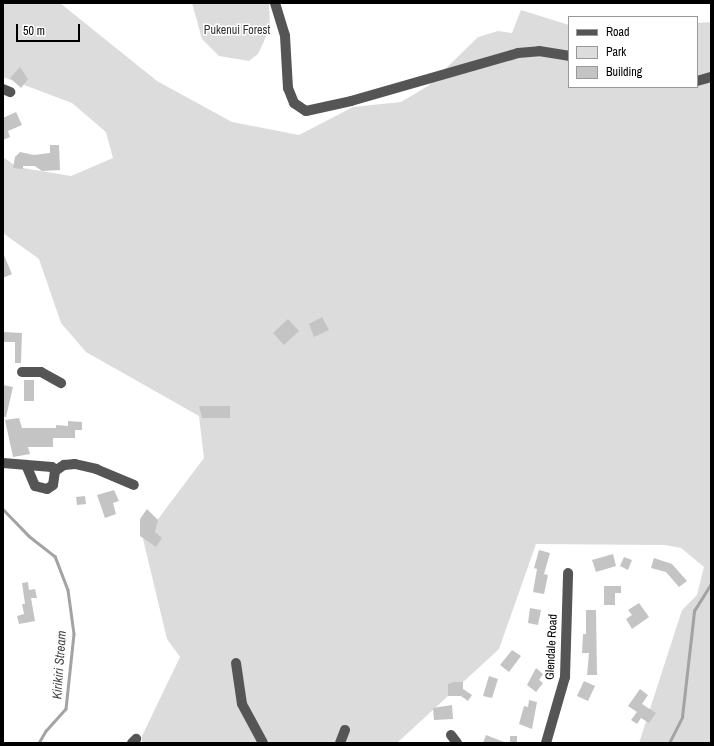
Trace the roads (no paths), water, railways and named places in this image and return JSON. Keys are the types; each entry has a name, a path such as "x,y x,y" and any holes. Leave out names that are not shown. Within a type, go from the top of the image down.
{"street":[{"path":"275,3 285,36 288,88 294,103 306,111 351,101 518,53 539,51 568,56"},
{"path":"698,81 711,77"},
{"path":"22,372 41,372 61,383"},
{"path":"3,463 47,465 55,471"},
{"path":"26,465 31,482 41,489 49,488 53,485 55,471 64,465 75,464 96,469 134,485"},
{"name":"Glendale Road","path":"546,743 565,677 568,573"},
{"path":"236,663 242,704 263,743"},
{"path":"340,743 345,730"}],"waterway":[{"name":"Kirikiri Stream","path":"3,509 29,536 55,556 68,590 74,634 66,709 46,731 39,743"},
{"path":"669,743 682,717 694,611 711,584"}],"park label":[{"name":"Pukenui Forest","path":"237,31"}]}
